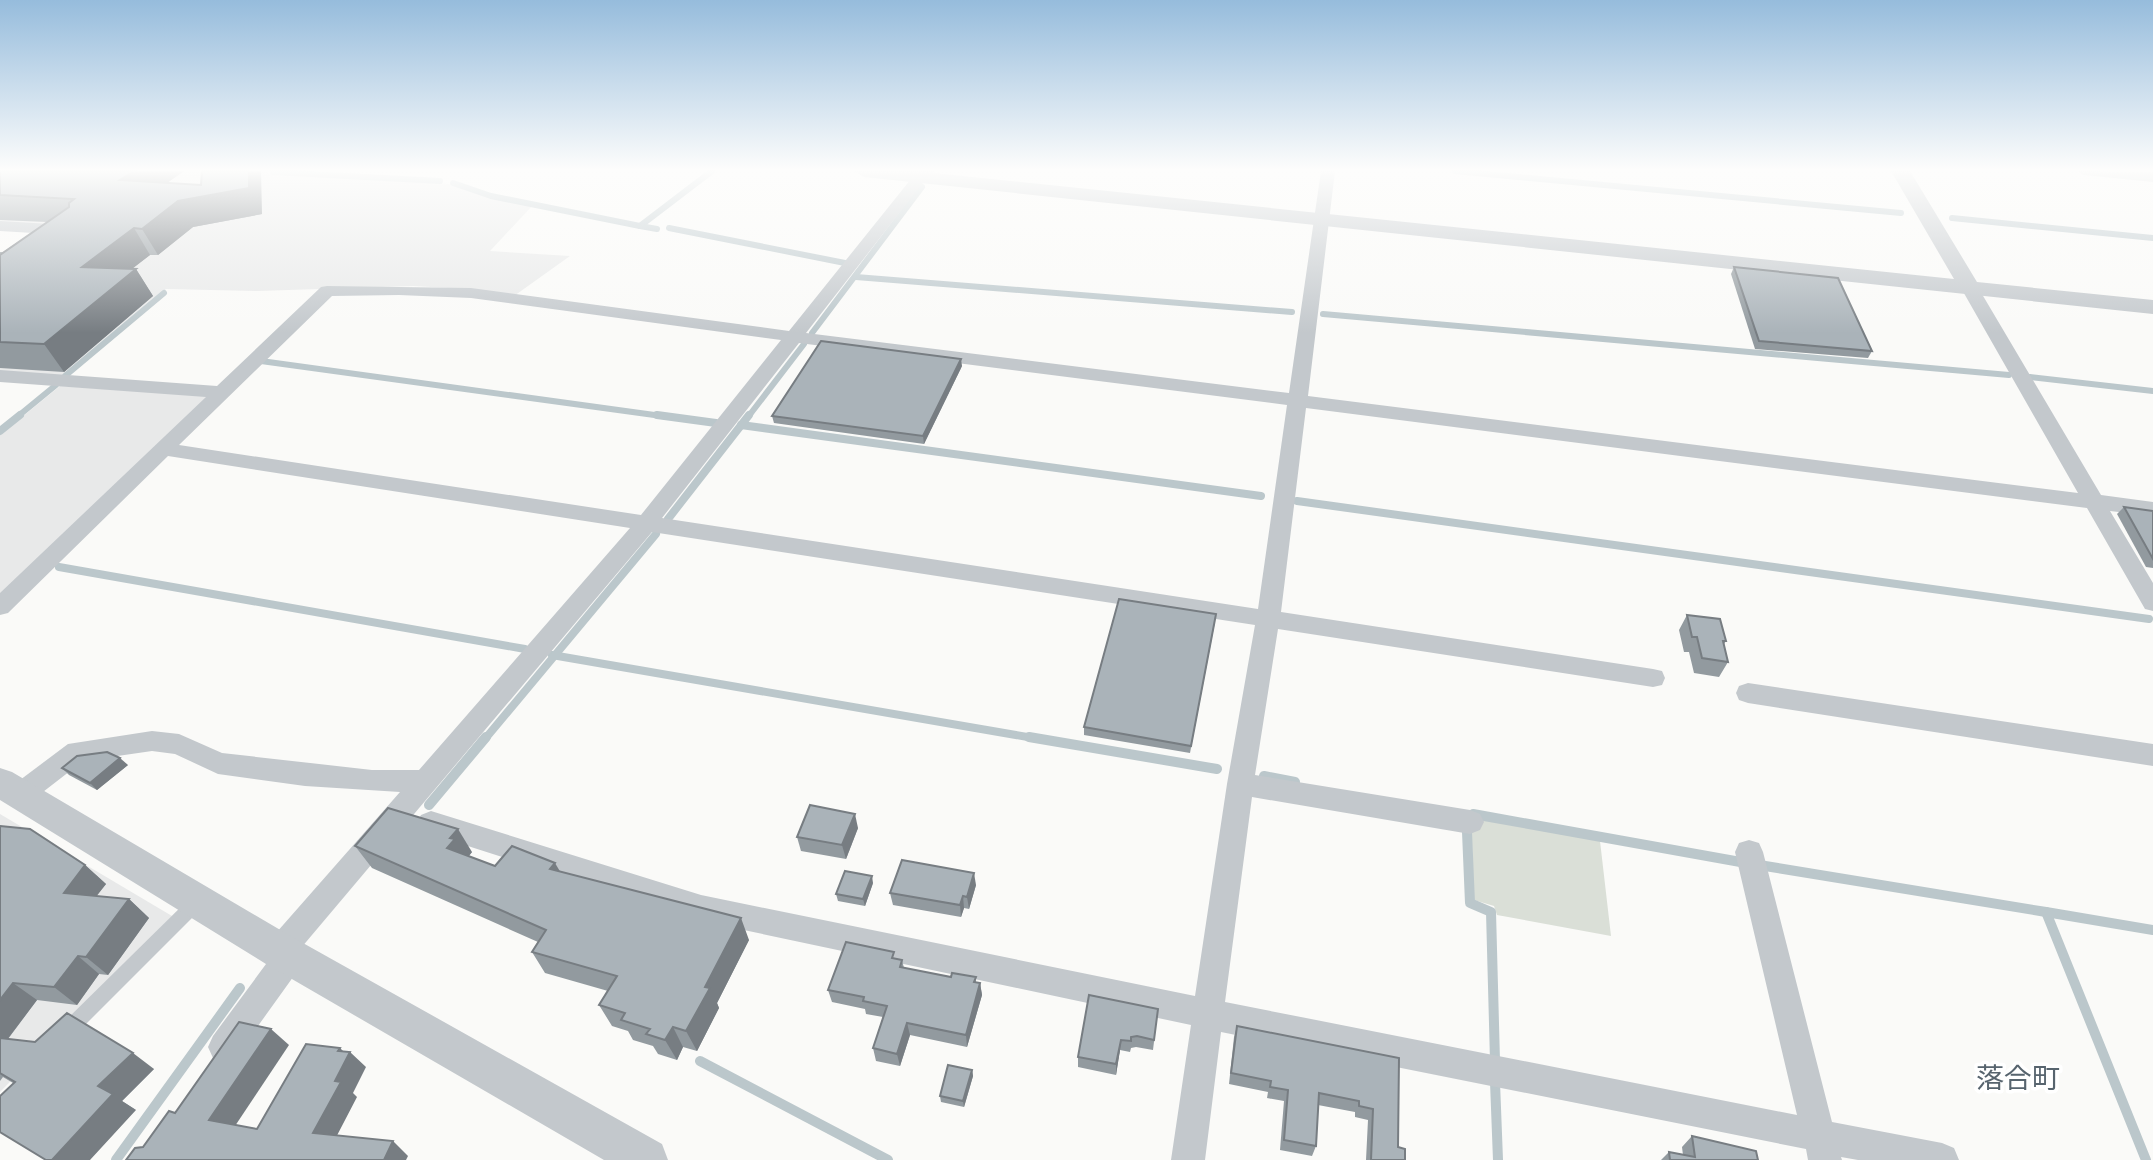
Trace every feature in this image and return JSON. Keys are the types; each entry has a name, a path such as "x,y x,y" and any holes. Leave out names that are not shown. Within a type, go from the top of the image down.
{"street":[{"path":"204,1074 285,954 398,812 646,524 885,225"},
{"path":"1188,1160 1240,784 1268,618 1320,225"},
{"path":"1361,225 2153,307"},
{"path":"1933,225 2153,603"},
{"path":"0,226 76,231 54,246"},
{"path":"0,607 327,291 471,293 796,337 2153,509"},
{"path":"0,376 221,392"},
{"path":"162,449 1653,678"},
{"path":"1748,693 2153,755"},
{"path":"10,788 78,751 152,741 179,744 218,763 372,781 425,781"},
{"path":"1240,784 1470,822"},
{"path":"10,788 285,954 646,1160"},
{"path":"398,812 701,908 1822,1147 1942,1160"},
{"path":"1752,860 1822,1147"}],"lane":[{"path":"53,1044 198,900"}],"shaded area":[{"path":"2,225 514,225 490,251 570,256 514,296 467,289 413,286 257,291 166,289 62,377 0,372 0,287 79,230"},
{"path":"60,386 210,396 0,599 0,435"},
{"path":"0,814 172,916 0,1092"},
{"path":"1471,817 1600,841 1611,936 1497,915 1494,906 1474,900"}],"building":[{"path":"43,225 147,225 142,229 134,228 82,267 136,269 44,344 0,342 0,255"},
{"path":"1734,267 1838,278 1872,351 1759,341"},
{"path":"821,341 961,359 923,436 772,416"},
{"path":"2124,507 2153,511 2153,559"},
{"path":"1119,599 1216,614 1191,746 1084,727"},
{"path":"1687,615 1720,619 1728,662 1702,658 1697,637 1692,637"},
{"path":"107,752 120,758 90,783 62,768 77,756"},
{"path":"810,805 855,814 842,845 797,837"},
{"path":"388,808 458,829 450,838 455,839 447,848 495,866 512,846 555,863 550,869 741,918 705,987 710,988 686,1031 673,1027 665,1040 646,1034 650,1029 621,1020 625,1013 599,1005 617,976 532,952 546,930 355,846"},
{"path":"0,826 30,829 85,865 64,893 129,899 86,957 78,956 54,987 13,983 0,1000"},
{"path":"902,860 974,873 967,897 963,896 960,905 890,893"},
{"path":"845,871 872,876 863,899 836,894"},
{"path":"846,942 894,952 892,958 902,960 900,967 951,977 952,973 976,977 974,982 980,983 966,1035 907,1023 897,1054 873,1048 887,1006 863,1001 864,997 828,990"},
{"path":"1089,995 1158,1009 1154,1040 1137,1036 1131,1037 1131,1041 1121,1040 1116,1064 1078,1057"},
{"path":"67,1013 133,1053 98,1086 113,1094 52,1160 46,1160 0,1132 0,1096 15,1082 0,1073 0,1038 35,1042"},
{"path":"239,1022 271,1029 209,1120 257,1129 306,1044 340,1048 338,1051 350,1052 335,1081 341,1082 313,1133 393,1141 384,1160 126,1160 135,1148 143,1147 169,1111 175,1113"},
{"path":"1237,1026 1399,1058 1398,1147 1405,1149 1405,1160 1371,1160 1373,1109 1359,1106 1359,1101 1319,1093 1316,1146 1284,1140 1288,1090 1270,1087 1271,1081 1231,1073"},
{"path":"948,1065 972,1070 963,1101 940,1096"},
{"path":"1692,1136 1756,1151 1758,1160 1670,1160 1669,1152 1695,1157"}],"waterway":[{"path":"636,225 640,226"},
{"path":"812,333 893,225"},
{"path":"2024,225 2153,238"},
{"path":"640,226 657,229"},
{"path":"669,228 845,263"},
{"path":"856,277 1292,312"},
{"path":"65,376 164,293"},
{"path":"1323,314 2009,375"},
{"path":"748,417 804,344"},
{"path":"261,361 669,417"},
{"path":"2030,377 2153,391"},
{"path":"17,417 56,385"},
{"path":"0,431 20,415"},
{"path":"657,415 716,423"},
{"path":"741,425 749,415"},
{"path":"668,519 741,425"},
{"path":"741,425 1261,496"},
{"path":"1297,501 2149,619"},
{"path":"555,655 656,534"},
{"path":"59,567 525,649"},
{"path":"485,739 555,655"},
{"path":"555,655 1039,739"},
{"path":"429,805 486,737"},
{"path":"1029,737 1217,769"},
{"path":"1264,776 1295,782"},
{"path":"1473,814 1746,863"},
{"path":"1467,832 1470,903 1491,912 1495,1061"},
{"path":"1759,865 2046,912"},
{"path":"2046,912 2153,930"},
{"path":"2046,912 2146,1160"},
{"path":"116,1160 240,988"},
{"path":"700,1061 888,1160"},
{"path":"1495,1082 1498,1160"}],"district":[{"name":"落合町","path":"2018,1078"}]}
